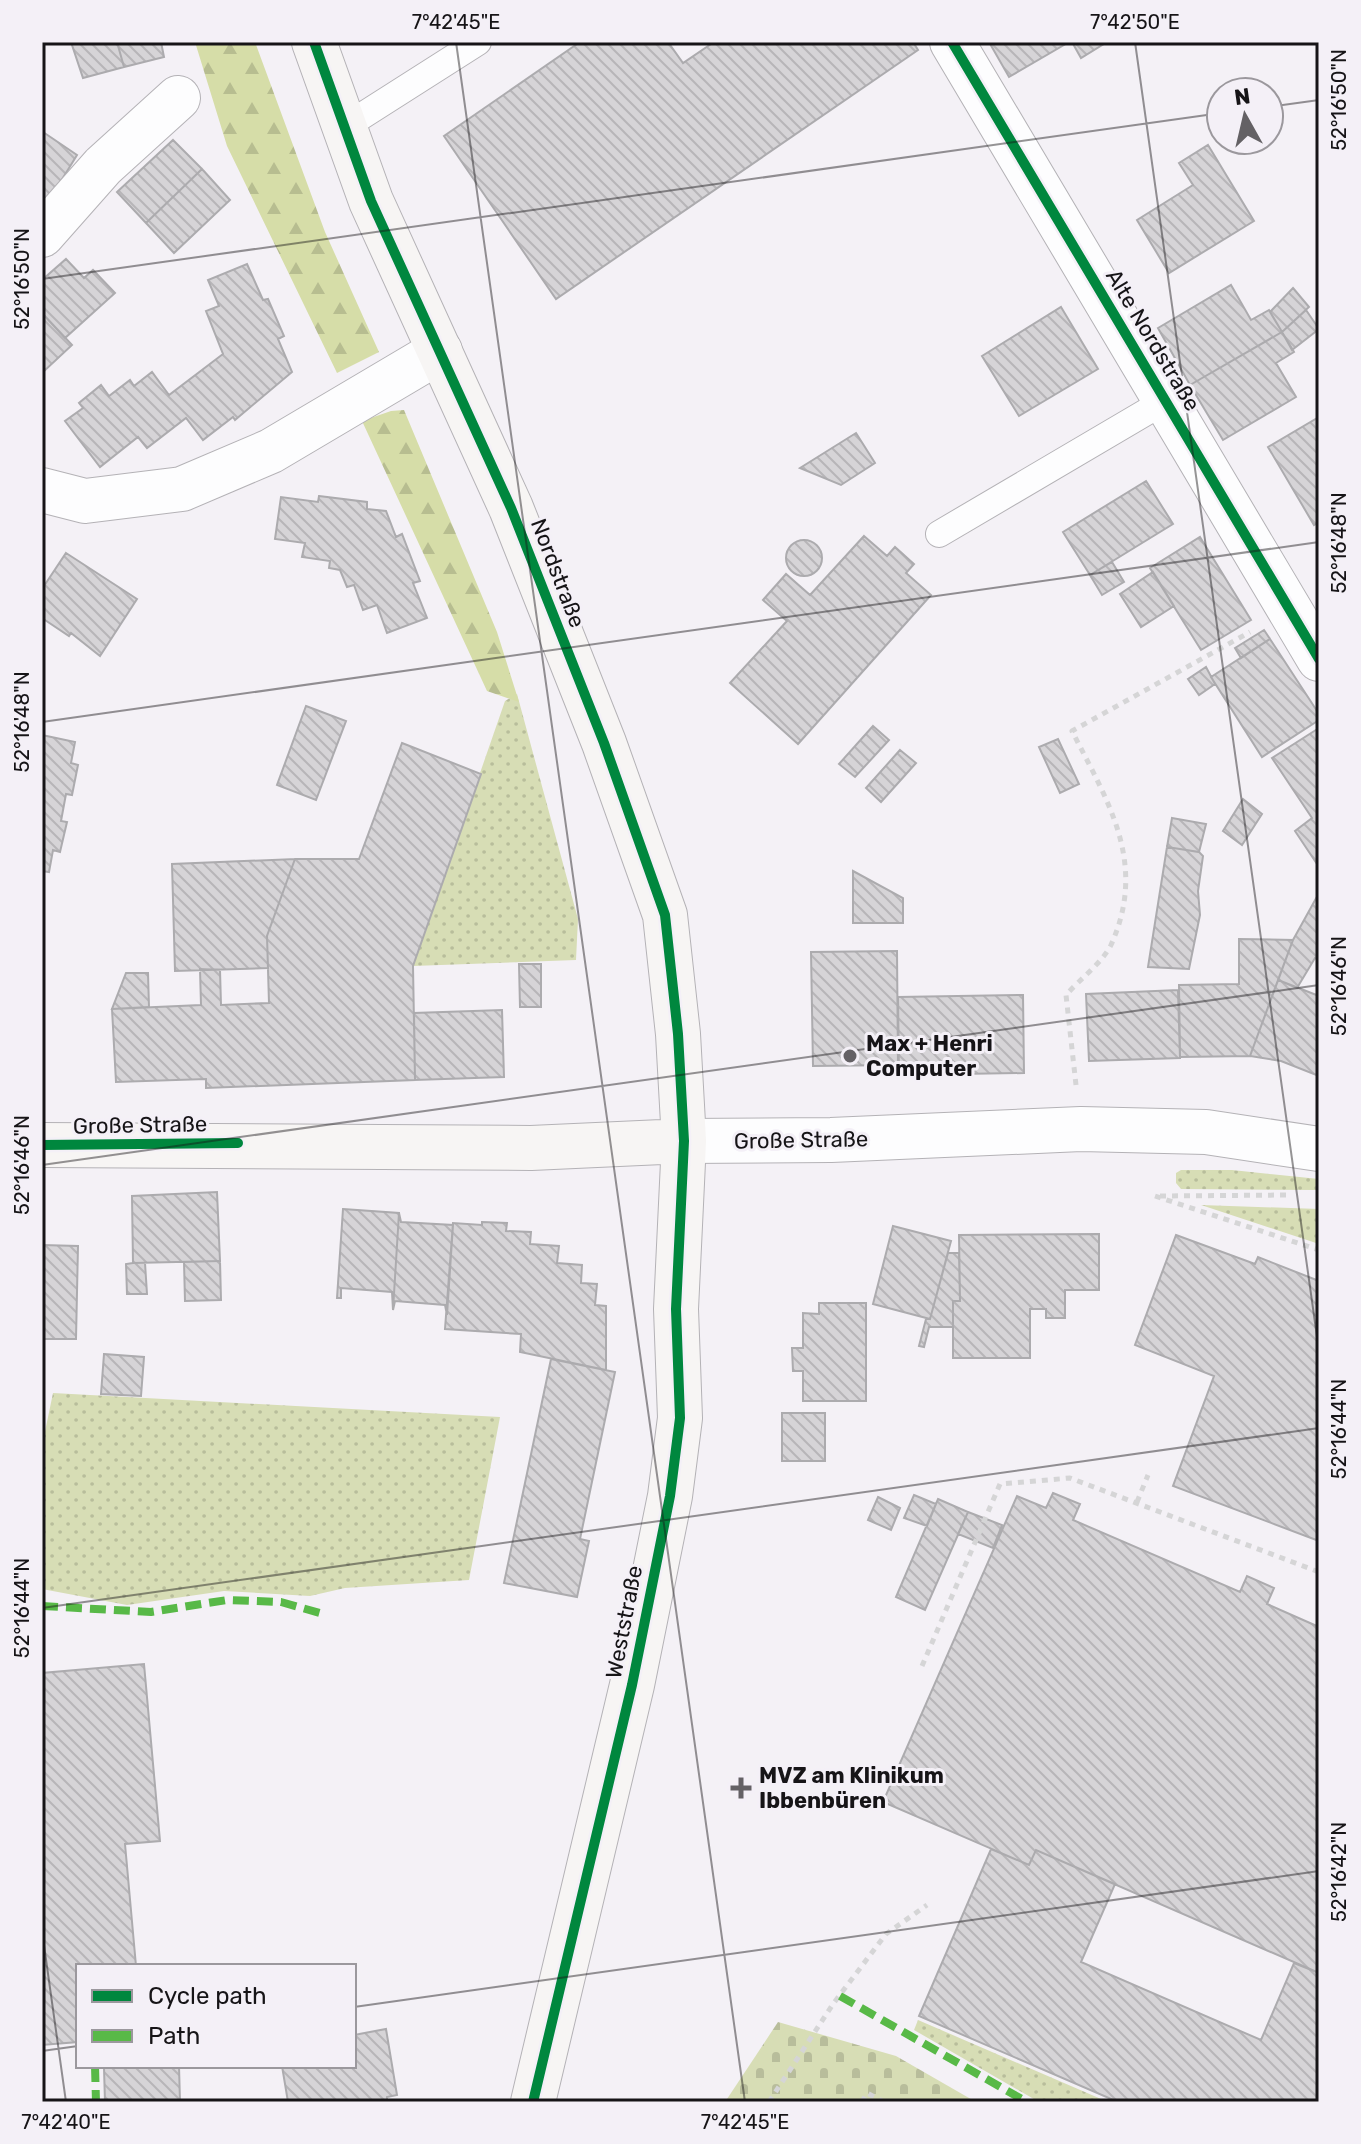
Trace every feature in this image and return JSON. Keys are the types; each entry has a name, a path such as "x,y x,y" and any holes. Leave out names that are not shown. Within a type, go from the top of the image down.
{"main road":[{"name":"Nordstraße","path":"314,42 371,201 511,508 604,743 665,915 678,1034 684,1141"},
{"name":"Große Straße","path":"42,1145 238,1143 531,1148 684,1141"},
{"name":"Weststraße","path":"533,2102 632,1685 670,1496 680,1418 676,1309 684,1141"}],"street":[{"name":"Alte Nordstraße","path":"952,42 1319,659"},
{"path":"42,235 103,166 178,98"},
{"path":"42,490 85,501 182,489 271,451 440,351"},
{"name":"Große Straße","path":"684,1141 831,1140 1081,1129 1206,1132 1319,1149"}],"lane":[{"path":"343,128 478,42"},
{"path":"939,534 1165,401"}],"path":[{"path":"1081,1129 1066,995 1110,947 1126,886 1120,826 1072,731 1290,610"},
{"path":"1297,1195 1155,1196 1319,1250"},
{"path":"1137,1502 1148,1475"},
{"path":"922,1666 1000,1484 1070,1478 1319,1572"},
{"path":"769,2102 833,2004 886,1934 927,1905"},
{"path":"862,2102 867,2093 884,2102"}],"green space":[{"path":"195,42 255,42 325,232 379,352 337,373 227,146"},
{"path":"404,410 497,632 519,702 487,691 362,421"},
{"path":"517,694 578,919 576,960 413,966 505,701"},
{"path":"1181,1170 1232,1170 1319,1179 1319,1190 1181,1189 1176,1183 1176,1173"},
{"path":"1201,1205 1319,1209 1319,1244"},
{"path":"53,1393 500,1417 469,1580 345,1588 310,1596 224,1591 127,1605 42,1589 42,1446"},
{"path":"918,2020 1108,2102 1039,2102 914,2030"},
{"path":"778,2022 896,2056 976,2102 725,2102"}],"building":[{"path":"71,42 117,42 124,67 83,78"},
{"path":"117,42 161,42 164,57 124,67"},
{"path":"580,42 668,42 683,63 714,42 913,42 918,50 556,299 444,136"},
{"path":"989,42 1069,42 1009,77"},
{"path":"1072,42 1107,42 1081,58"},
{"path":"42,133 77,155 42,212"},
{"path":"173,140 202,169 146,223 117,192"},
{"path":"1205,147 1205,156 1215,156 1254,221 1169,273 1137,220 1193,185 1179,163"},
{"path":"202,169 230,200 174,253 146,223"},
{"path":"66,259 84,278 93,270 115,293 65,338 42,313 42,280"},
{"path":"247,264 263,300 268,299 284,336 278,339 292,372 235,420 233,417 203,440 186,418 147,448 138,437 100,467 65,421 83,408 79,403 101,385 109,396 130,380 134,386 152,372 169,395 223,354 206,311 219,306 208,280"},
{"path":"1231,285 1251,320 1269,310 1282,332 1190,385 1158,328"},
{"path":"1293,288 1309,307 1282,332 1270,312"},
{"path":"1061,307 1098,369 1019,416 982,356"},
{"path":"1306,310 1319,329 1292,350 1282,332"},
{"path":"42,313 72,345 42,373"},
{"path":"1282,332 1294,352 1276,363 1296,397 1223,440 1190,385"},
{"path":"1319,417 1319,522 1314,525 1268,447"},
{"path":"856,433 875,463 841,485 800,468"},
{"path":"1146,481 1173,524 1090,575 1063,532"},
{"path":"319,496 367,502 367,509 386,511 396,537 402,534 420,581 413,583 427,618 387,633 377,605 363,610 354,585 347,587 340,570 329,568 330,561 302,557 305,543 275,539 281,497 318,502"},
{"path":"864,536 887,556 895,547 914,564 906,573 931,595 798,744 730,683 787,621 763,600 786,574 810,595"},
{"path":"1200,537 1251,620 1201,650 1150,568"},
{"path":"804,540 816,546 822,558 816,570 804,576 792,570 786,558 792,546"},
{"path":"66,553 137,599 100,656 71,633 69,636 42,618 42,589"},
{"path":"1112,562 1124,582 1102,595 1090,575"},
{"path":"1153,572 1174,606 1141,627 1120,594"},
{"path":"1264,630 1270,639 1241,658 1235,648"},
{"path":"1270,639 1319,714 1319,720 1262,757 1211,677"},
{"path":"1206,667 1215,684 1199,695 1188,679"},
{"path":"306,706 346,721 316,800 277,785"},
{"path":"873,726 889,740 855,777 839,764"},
{"path":"1319,728 1319,867 1295,831 1312,818 1272,758"},
{"path":"42,735 75,742 71,763 78,765 72,795 66,794 61,821 67,822 60,852 53,850 49,872 42,871"},
{"path":"1058,739 1079,784 1060,793 1039,747"},
{"path":"402,743 481,774 413,966 415,1080 206,1088 206,1079 116,1082 112,1009 201,1005 200,969 220,970 221,1005 269,1003 267,936 295,859 359,859"},
{"path":"900,750 916,763 881,802 866,788"},
{"path":"1243,799 1262,814 1242,845 1223,831"},
{"path":"1172,818 1206,824 1199,852 1167,847"},
{"path":"1167,847 1199,852 1203,856 1198,891 1200,915 1189,969 1148,967"},
{"path":"295,859 267,936 268,968 175,971 172,864"},
{"path":"853,871 903,898 903,923 853,923"},
{"path":"1319,893 1319,960 1315,958 1297,988 1278,980 1293,940"},
{"path":"1239,939 1293,940 1250,1056 1180,1057 1179,985 1239,984"},
{"path":"897,951 898,1065 813,1066 811,952"},
{"path":"519,964 541,964 541,1007 520,1007"},
{"path":"126,973 148,973 149,1007 112,1009"},
{"path":"1278,980 1319,996 1319,1076 1281,1061 1250,1056"},
{"path":"1178,990 1180,1058 1089,1061 1086,994"},
{"path":"1023,995 1024,1073 899,1075 898,997"},
{"path":"502,1010 504,1077 415,1080 414,1013"},
{"path":"217,1192 220,1261 133,1263 132,1196"},
{"path":"343,1209 399,1213 393,1310 392,1292 341,1288 341,1298 337,1298"},
{"path":"399,1213 401,1222 453,1225 447,1315 445,1305 395,1301 393,1310"},
{"path":"482,1222 507,1223 506,1231 531,1232 530,1244 559,1246 557,1263 582,1265 581,1283 597,1284 595,1305 606,1306 606,1370 520,1352 521,1334 445,1329 453,1223 482,1225"},
{"path":"893,1226 951,1241 930,1319 873,1304"},
{"path":"1099,1234 1099,1290 1065,1290 1065,1318 1046,1318 1046,1309 1030,1309 1030,1358 953,1358 953,1301 960,1301 959,1235"},
{"path":"1176,1235 1255,1264 1258,1257 1319,1281 1319,1541 1173,1486 1214,1376 1135,1345"},
{"path":"42,1245 78,1246 76,1339 42,1339"},
{"path":"948,1253 959,1253 960,1301 953,1301 953,1327 929,1327 924,1347 919,1346 926,1319 930,1319"},
{"path":"220,1261 221,1300 185,1301 184,1262"},
{"path":"145,1263 147,1294 127,1294 126,1264"},
{"path":"819,1303 866,1303 866,1401 803,1401 803,1371 793,1371 792,1348 803,1348 803,1313 819,1314"},
{"path":"104,1354 144,1357 141,1396 101,1394"},
{"path":"551,1359 615,1372 580,1539 589,1541 577,1597 504,1583"},
{"path":"782,1413 825,1413 825,1461 782,1461"},
{"path":"1053,1493 1080,1504 1073,1520 1240,1592 1247,1576 1274,1588 1267,1604 1319,1627 1319,1973 1036,1850 1029,1865 883,1802 1017,1496 1046,1508"},
{"path":"914,1495 936,1504 927,1526 904,1518"},
{"path":"878,1497 900,1508 891,1530 868,1520"},
{"path":"938,1499 968,1512 925,1610 896,1597"},
{"path":"968,1512 1002,1525 993,1548 958,1534"},
{"path":"144,1664 160,1841 125,1844 136,1964 76,1964 76,2042 42,2045 42,1673"},
{"path":"991,1849 1029,1865 1036,1850 1115,1884 1081,1962 1261,2040 1294,1963 1319,1973 1319,2102 1118,2102 919,2016"},
{"path":"386,2029 397,2095 387,2097 387,2102 288,2102 282,2068 356,2068 356,2035"},
{"path":"104,2068 179,2068 180,2102 105,2102"}],"marked path":[{"path":"42,1606 151,1612 227,1600 281,1602 320,1613"},
{"path":"840,1996 1027,2102"},
{"path":"95,2068 96,2102"}],"cycle path":[{"path":"314,42 371,201 511,508 604,743 665,915 678,1034 684,1141 676,1309 680,1418 670,1496 632,1685 533,2102"},
{"path":"952,42 1319,659"},
{"path":"42,1145 238,1143"}],"place":[{"name":"Max + Henri Computer","path":"850,1056"},
{"name":"MVZ am Klinikum Ibbenbüren","path":"741,1788"}]}
